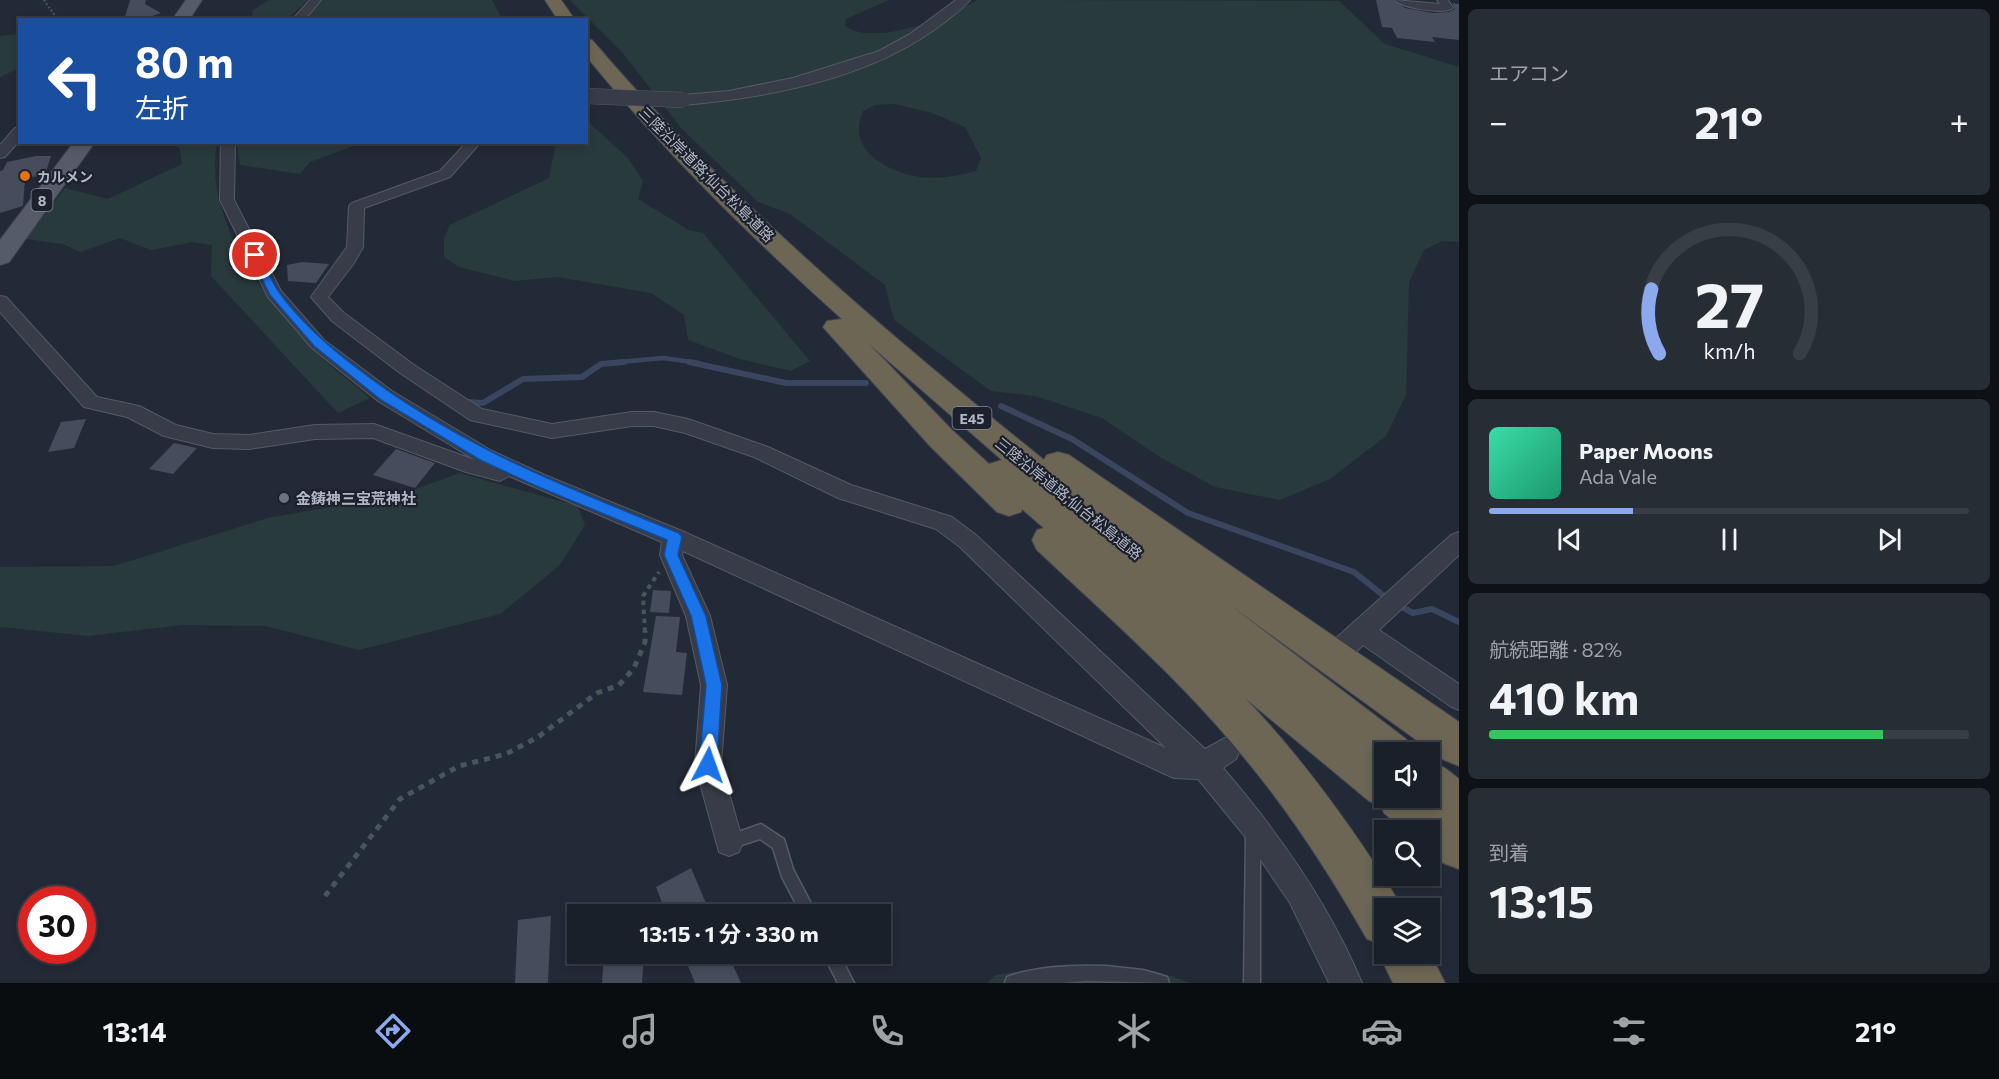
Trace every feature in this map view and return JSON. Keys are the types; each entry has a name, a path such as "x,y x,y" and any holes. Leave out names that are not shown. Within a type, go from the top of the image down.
{"highway":[{"path":"535,0 548,18"},
{"path":"553,0 566,18"},
{"name":"三陸沿岸道路;仙台松島道路","path":"588,46 625,92 939,419 1028,495 1374,778"},
{"name":"三陸沿岸道路;仙台松島道路","path":"588,72 633,126 680,174 845,321 1377,742"},
{"path":"845,321 1148,528 1459,746"},
{"path":"845,321 941,438 1215,695 1311,808 1374,906"},
{"path":"1440,791 1459,806"},
{"path":"1411,808 1459,847"},
{"path":"1409,964 1420,983"}],"main road":[{"path":"181,18 194,0"},
{"name":"8","path":"1,251 83,144"}],"street":[{"path":"299,18 316,0"},
{"path":"588,96 683,100 724,97 833,72 895,49 964,0"},
{"path":"1399,0 1413,5 1448,8 1442,0"},
{"path":"0,154 18,133"},
{"path":"228,144 227,200 274,292 318,344 385,396 485,456 673,546 1174,765 1204,766 1227,750"},
{"path":"473,144 445,174 357,206 355,247 348,260 319,297 338,317 407,369 477,415 552,431 632,419 654,419 688,426 761,452 845,492 944,523 968,542 1204,766 1253,824 1300,893 1346,983"},
{"path":"0,301 91,402 132,411 171,431 213,441 249,442 315,432 374,431 473,467 540,482"},
{"path":"1343,648 1386,611 1459,541"},
{"path":"673,546 698,616 714,685 708,765 729,842"},
{"path":"1362,631 1459,698"}],"lane":[{"path":"1252,983 1253,824"},
{"path":"729,842 761,831 779,844 788,872 804,904"},
{"path":"836,964 846,983"},
{"path":"1013,983 1048,975 1110,974 1161,983"}],"path":[{"path":"44,0 57,18"},
{"path":"325,896 400,799 459,766 507,754 538,737 597,693 619,685 634,668 645,642 642,596 673,546"}],"shaded area":[{"path":"269,0 308,0 288,18 252,18 253,10"},
{"path":"323,0 492,0 501,18 305,18"},
{"path":"570,0 889,0 846,19 845,26 858,32 874,33 892,32 931,22 977,0 1339,1 1385,44 1459,67 1459,242 1442,241 1424,250 1409,282 1406,395 1386,436 1330,479 1280,500 1215,487 1160,457 1102,418 1035,396 991,391 894,320 885,285 790,214 758,202 681,128 622,52","holes":["895,104 932,113 965,127 981,158 976,171 942,177 920,177 908,174 895,170 873,157 865,148 860,137 859,125 863,111 875,105"]},
{"path":"18,34 18,68 0,77 0,36"},
{"path":"588,122 628,158 643,181 638,199 689,230 703,233 810,361 791,371 740,359 688,340 684,315 651,293 557,277 515,281 459,267 444,257 444,238 450,225 549,178 556,144 588,144"},
{"path":"173,144 217,144 215,170 218,196 237,248 251,272 284,317 309,345 370,398 338,413 211,276 212,245 193,242 151,250 120,238 80,252 63,244 26,239 65,188 108,199 182,164 180,149"},
{"path":"237,144 358,144 310,162 300,174 240,165"},
{"path":"459,473 578,506 585,525 560,565 500,614 359,650 266,626 182,625 88,636 0,627 0,567 114,566 268,518 403,494"},
{"path":"1057,965 1156,971 1190,983 988,983 995,975"}],"building":[{"path":"130,0 146,0 145,4 161,13 146,18 125,18"},
{"path":"1376,0 1392,0 1405,8 1433,13 1449,12 1455,9 1452,3 1459,4 1459,40 1432,37 1435,42 1397,38 1392,28 1382,27"},
{"path":"36,156 51,156 45,175 25,178 23,206 0,213 0,171 7,162"},
{"path":"302,262 329,264 316,283 288,281 287,265"},
{"path":"86,419 74,448 48,452 61,422"},
{"path":"174,443 197,448 173,474 149,469"},
{"path":"396,449 435,463 415,488 373,475"},
{"path":"653,590 671,591 669,613 650,612"},
{"path":"656,616 680,617 676,652 687,653 682,695 643,692"},
{"path":"691,868 706,904 663,904 656,887"},
{"path":"551,916 548,983 515,983 518,920"},
{"path":"603,964 643,964 642,983 602,983"},
{"path":"687,964 732,964 741,983 695,983"}],"waterway":[{"path":"609,363 663,358 699,363"},
{"path":"468,402 483,403 523,379 582,377 601,364 624,362"},
{"path":"689,362 786,383 866,383"},
{"path":"1001,406 1072,439 1188,513 1354,572 1389,600"},
{"path":"1398,605 1413,613 1432,609 1459,622"}],"place":[{"name":"カルメン","path":"25,176"},
{"name":"金鋳神三宝荒神社","path":"284,498"}],"route":[{"path":"255,255 274,292 318,344 385,396 485,456 540,482 674,537 671,555 698,616 714,685 708,765"}]}
